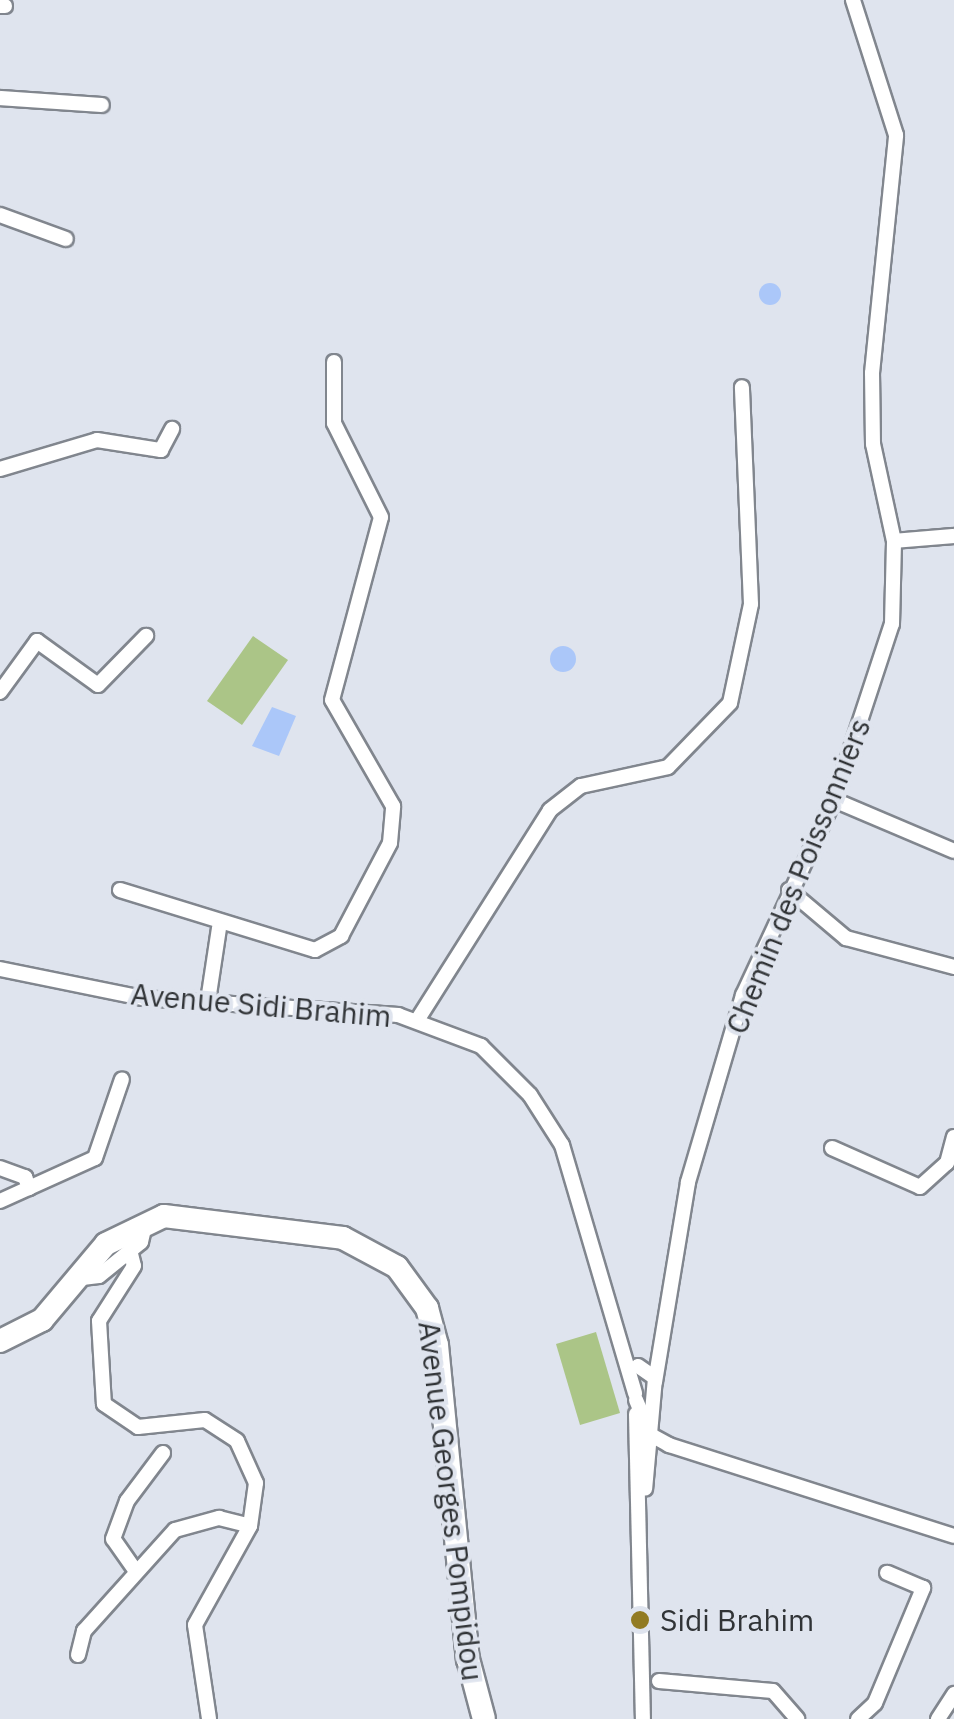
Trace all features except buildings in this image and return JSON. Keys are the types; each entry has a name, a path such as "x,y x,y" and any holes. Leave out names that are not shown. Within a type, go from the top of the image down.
{"main road":[{"name":"Avenue Georges Pompidou","path":"144,1222 212,1215 343,1238 380,1256 414,1288 437,1345 469,1670 484,1719"},
{"path":"0,1342 42,1320 74,1279 144,1222"}],"street":[{"name":"Chemin des Poissonniers","path":"654,1385 688,1182 743,995 834,800 887,652 894,541 873,444 872,373 896,136 857,4"},
{"path":"0,98 102,105"},
{"path":"0,215 66,239"},
{"path":"120,890 189,907 219,928 301,950 334,943 394,830 392,806 332,700 381,518 334,423 334,362"},
{"path":"418,1019 550,810 581,786 668,766 730,703 751,604 742,387"},
{"path":"0,468 96,440 161,450 172,429"},
{"path":"894,541 954,536"},
{"path":"0,692 37,641 98,685 146,636"},
{"path":"834,800 954,851"},
{"path":"789,890 846,938 954,967"},
{"path":"208,1001 219,928"},
{"name":"Avenue Sidi Brahim","path":"0,969 143,998 418,1019 481,1046 550,1122 621,1344 636,1368"},
{"path":"0,1201 95,1158 122,1079"},
{"path":"832,1148 920,1188 947,1162 954,1137"},
{"path":"0,1168 26,1177 30,1188"},
{"path":"74,1279 100,1276 130,1250 144,1222"},
{"path":"130,1250 134,1266 100,1321 104,1404 138,1427 205,1420 237,1442 256,1483 250,1526 195,1625 204,1656 210,1719"},
{"name":"Chemin des Poissonniers","path":"636,1368 660,1338"},
{"path":"636,1368 654,1385"},
{"path":"636,1368 643,1719"},
{"path":"636,1396 654,1385"},
{"path":"641,1514 654,1385"},
{"path":"636,1396 651,1434 743,1475 954,1536"},
{"path":"135,1570 113,1539 163,1453"},
{"path":"78,1655 84,1632 135,1570 188,1524 219,1518 250,1526"},
{"path":"858,1719 876,1703 922,1588 886,1573"},
{"path":"659,1681 773,1690 797,1719"},
{"path":"938,1719 954,1694"}],"green space":[{"path":"253,636 288,660 242,725 207,701"},
{"path":"596,1332 620,1413 580,1425 556,1344"}],"water":[{"path":"770,283 778,286 778,302 770,305 762,302 759,294 762,286"},
{"path":"563,646 572,650 576,659 572,668 563,672 554,668 550,659 554,650"},
{"path":"272,707 296,716 279,756 252,746"}],"place":[{"name":"Sidi Brahim","path":"640,1620"}]}
